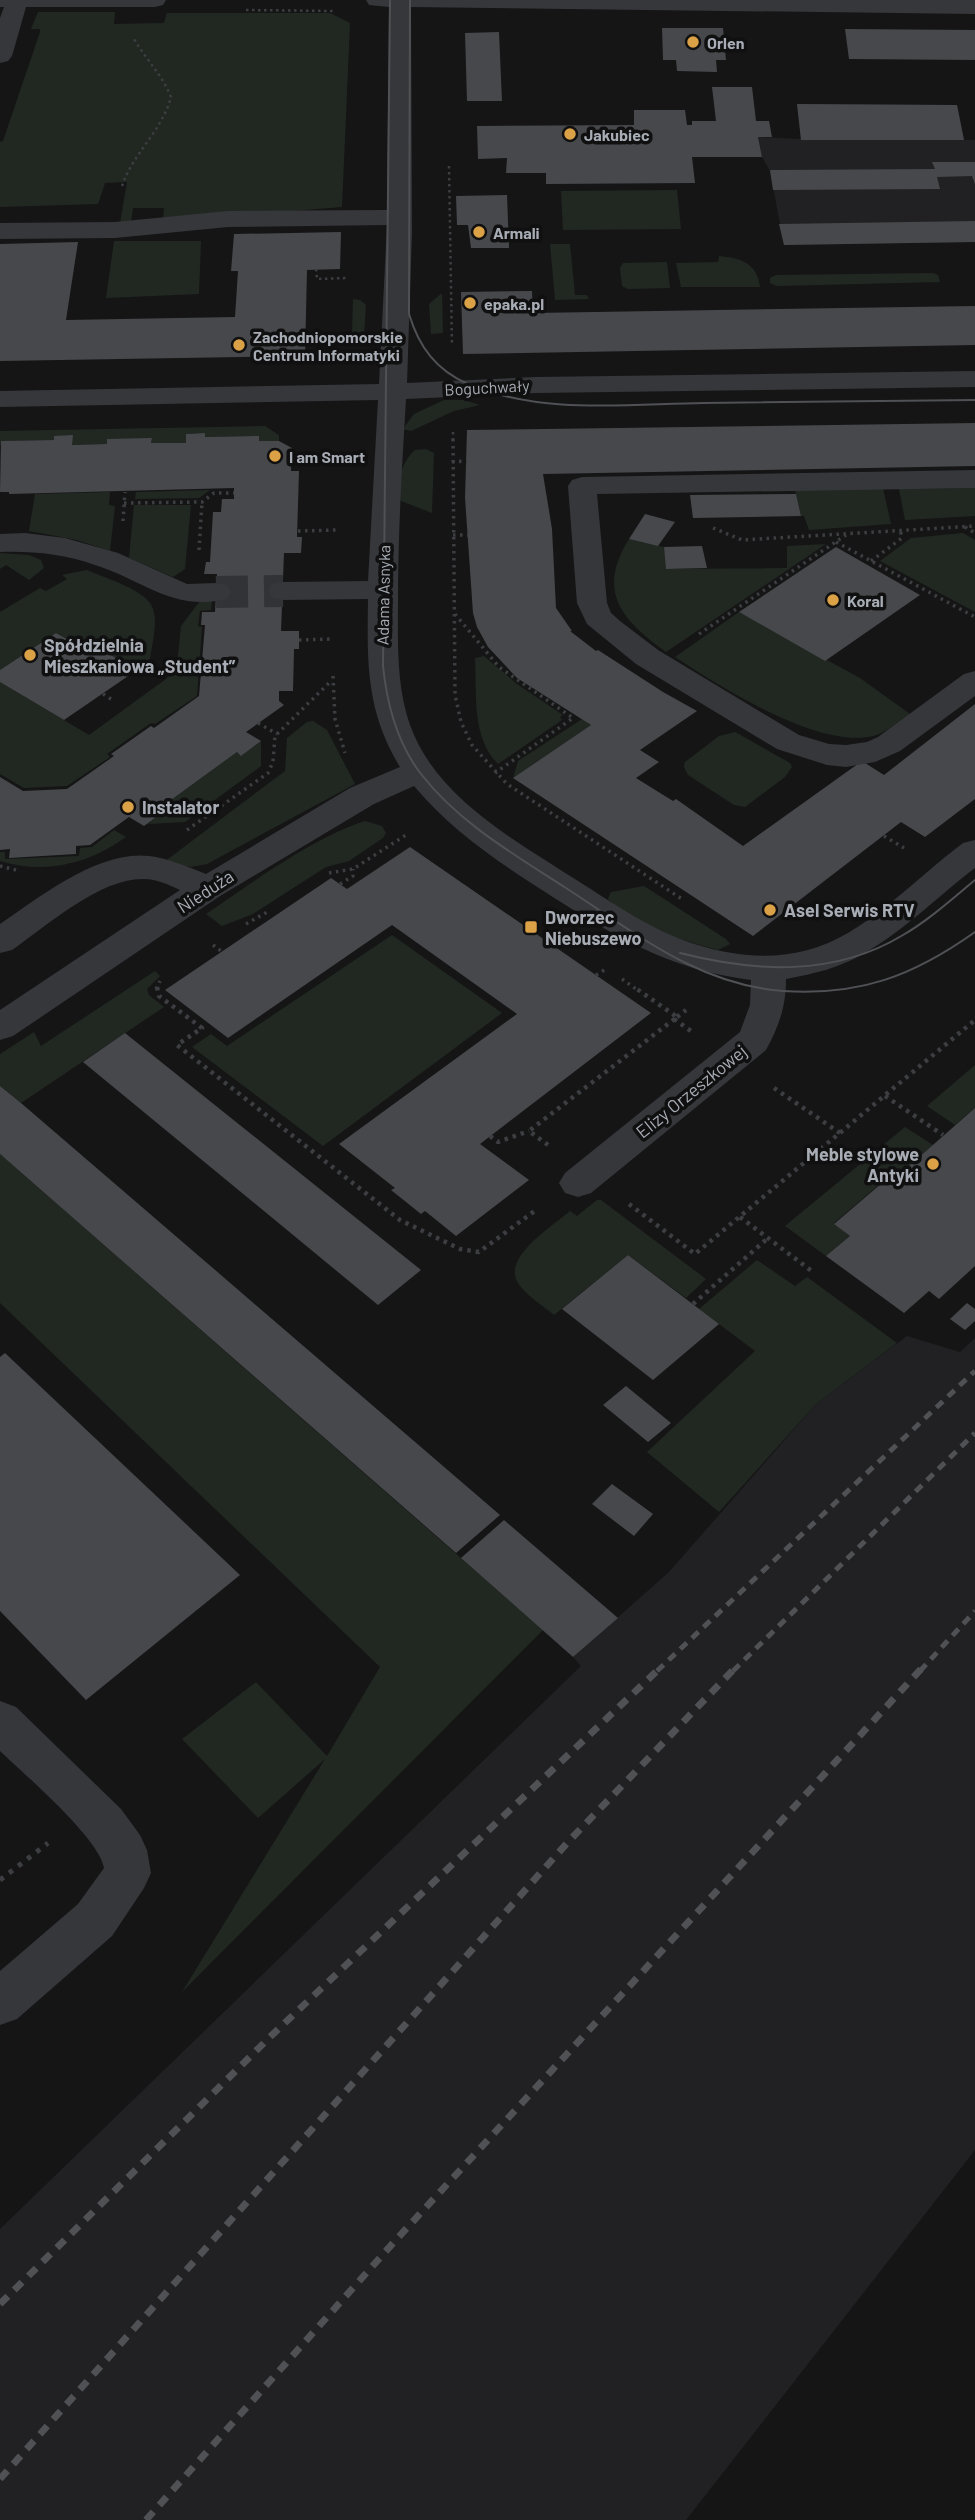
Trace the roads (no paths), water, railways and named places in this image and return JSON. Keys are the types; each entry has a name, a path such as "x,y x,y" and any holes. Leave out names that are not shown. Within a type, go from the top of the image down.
{"street":[{"path":"0,56 17,0"},
{"path":"0,1 155,0"},
{"path":"377,0 975,7"},
{"name":"Adama Asnyka","path":"400,0 398,217 393,392 384,502 383,666 387,701 402,745 419,771 448,803 495,840 643,937 703,960 769,968"},
{"path":"0,231 115,229 228,219 398,217"},
{"name":"Boguchwały","path":"0,399 393,392 536,385 975,379"},
{"path":"393,392 598,405 975,400"},
{"path":"975,479 582,486 590,589 598,617 647,657 788,742 827,754 846,755 875,751 889,744 975,681"},
{"path":"0,543 25,542 65,547 108,559 183,593 216,592"},
{"path":"283,591 383,590"},
{"name":"Nieduża","path":"0,1027 208,888 353,802 419,771"},
{"path":"769,968 805,964 848,948 975,851"},
{"path":"0,941 88,884 126,868 156,869 208,888"},
{"name":"Elizy Orzeszkowej","path":"578,1183 729,1063 752,1041 764,1020 768,1005 769,968"},
{"path":"0,1721 105,1824 124,1850 128,1873 95,1920 0,2002"}],"tunnel":[{"path":"216,592 283,591"}],"tram line":[{"path":"390,0 383,666 394,723 413,762 436,792 453,808 508,850 668,954 723,979 752,987 783,991 811,992 861,986 907,971 975,932"},
{"path":"410,0 409,314 424,347 447,372 468,384 496,394 584,406 975,400"},
{"path":"680,953 765,967 794,967 850,958 877,949 913,929 975,880"}],"railway":[{"path":"657,1671 975,1371"},
{"path":"733,1671 975,1433"},
{"path":"920,1671 975,1611"},
{"path":"0,2304 271,2036 659,1669"},
{"path":"0,2479 568,1842 734,1669"},
{"path":"146,2520 394,2242 921,1669"}],"place":[{"name":"Orlen","path":"693,42"},
{"name":"Jakubiec","path":"570,134"},
{"name":"Armali","path":"479,232"},
{"name":"epaka.pl","path":"470,303"},
{"name":"Zachodniopomorskie Centrum Informatyki","path":"239,345"},
{"name":"I am Smart","path":"275,456"},
{"name":"Koral","path":"833,600"},
{"name":"Spółdzielnia Mieszkaniowa „Student”","path":"30,655"},
{"name":"Instalator","path":"128,807"},
{"name":"Asel Serwis RTV","path":"770,910"},
{"name":"Dworzec Niebuszewo","path":"531,927"},
{"name":"Meble stylowe Antyki","path":"933,1164"}]}
